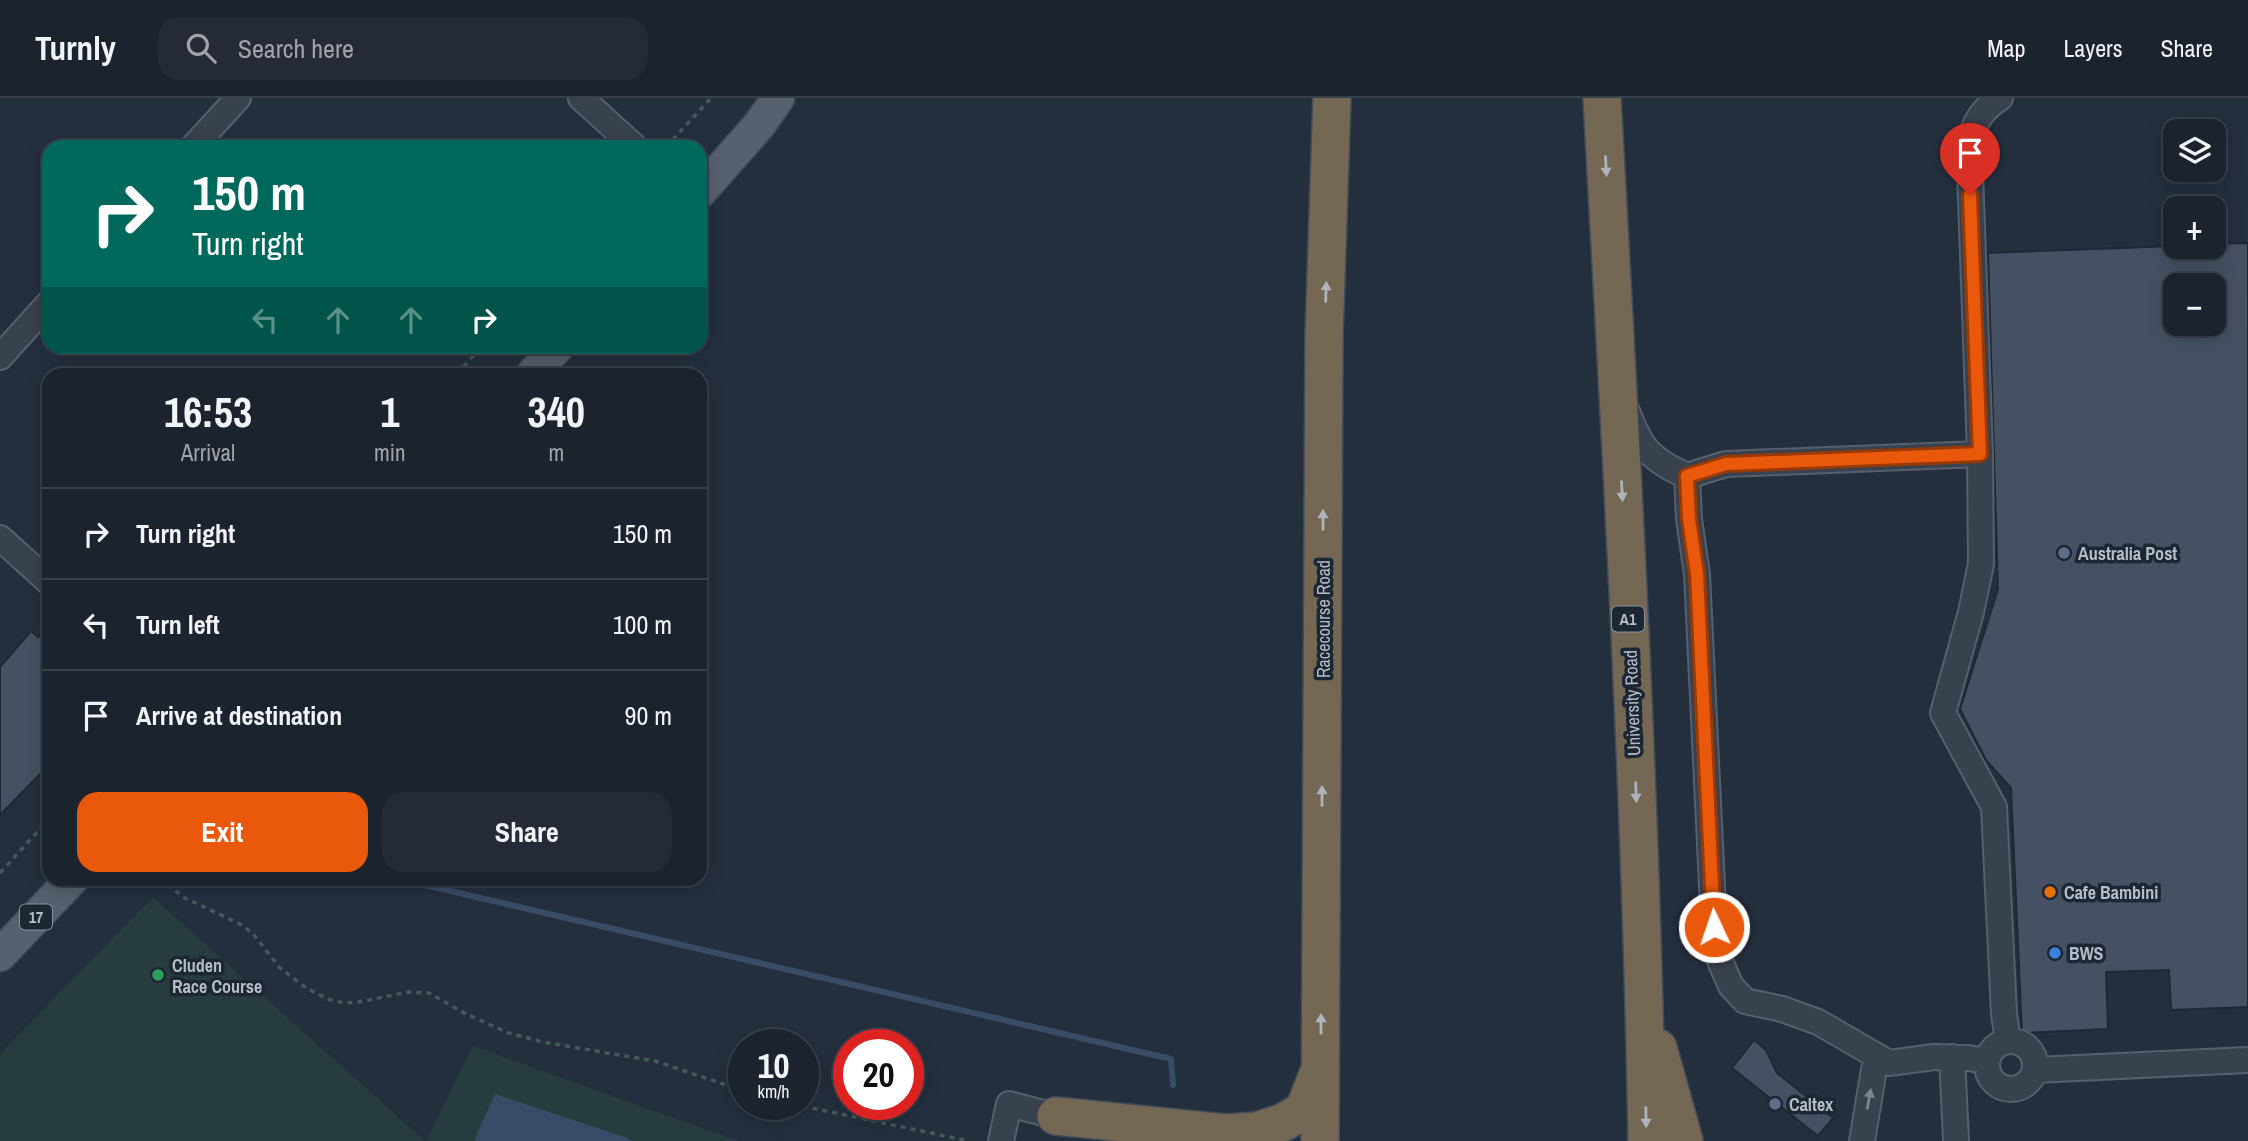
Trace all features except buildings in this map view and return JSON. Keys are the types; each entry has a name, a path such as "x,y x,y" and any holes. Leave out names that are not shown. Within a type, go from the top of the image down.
{"highway":[{"name":"Racecourse Road","path":"1320,1141 1324,337 1332,98"},
{"name":"University Road","path":"1602,98 1618,384 1644,996 1647,1141"},
{"path":"1644,996 1684,1141"},
{"path":"1056,1116 1226,1133 1257,1131 1284,1122 1304,1111 1321,1068"}],"main road":[{"path":"760,124 778,98"},
{"path":"707,184 760,124 789,98"},
{"path":"538,368 551,354"},
{"name":"17","path":"0,955 65,886"}],"street":[{"path":"199,140 238,98"},
{"path":"582,98 627,140"},
{"path":"2000,98 1974,122 1969,143 1980,454 1981,564 1971,612 1943,713 1994,807 2004,1014 2008,1041"},
{"path":"0,356 42,311"},
{"path":"1618,384 1635,434 1646,452 1663,465 1687,476 1726,464 1980,454"},
{"path":"1687,476 1689,519 1697,574 1714,927 1720,961 1731,986 1745,1001 1782,1009 1818,1022 1889,1063 1934,1057 1952,1069 1963,1103 1966,1141"},
{"path":"0,538 42,576"},
{"path":"2008,1041 2023,1043 2029,1048 2036,1062 2035,1070 2027,1084 2011,1089 1996,1084 1990,1077 1987,1061 1994,1047 2008,1041"},
{"path":"1862,1141 1874,1069 1879,1058"},
{"path":"2035,1070 2248,1060"},
{"path":"1952,1069 1987,1061"},
{"path":"1952,1069 1956,1140"},
{"path":"1001,1141 1009,1104 1160,1141"}],"path":[{"path":"672,140 711,98"},
{"path":"462,368 475,354"},
{"path":"0,873 42,827"},
{"path":"170,886 183,897 242,925 254,934 286,974 328,999 344,1003 408,992 429,993 466,1014 509,1033 544,1042 655,1061 728,1086"},
{"path":"819,1109 969,1141"}],"green space":[{"name":"Cluden Race Course","path":"153,897 425,1141 0,1141 0,1054"},
{"path":"473,1046 738,1141 426,1141"}],"water":[{"path":"495,1094 628,1138 632,1141 474,1141"}],"waterway":[{"path":"429,886 1171,1059 1173,1085"}],"place":[{"name":"Australia Post","path":"2064,553"},
{"name":"Cafe Bambini","path":"2050,892"},
{"name":"BWS","path":"2055,953"},
{"name":"Cluden Race Course","path":"158,975"},
{"name":"Caltex","path":"1775,1104"}],"route":[{"path":"1714,927 1697,574 1689,519 1687,476 1726,464 1980,454 1970,195"}]}
